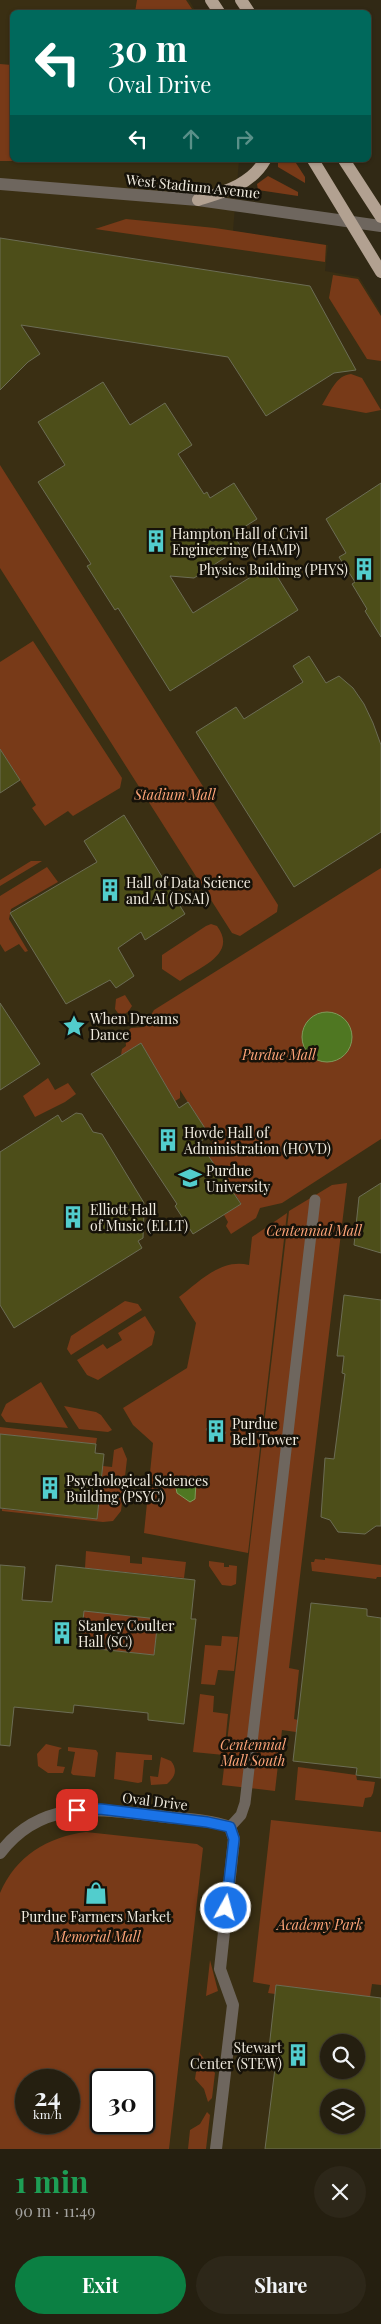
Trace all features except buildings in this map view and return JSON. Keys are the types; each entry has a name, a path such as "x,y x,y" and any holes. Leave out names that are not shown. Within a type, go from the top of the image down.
{"main road":[{"path":"198,200 236,187 252,176 263,162"},
{"path":"314,162 381,272"},
{"path":"345,162 381,217"}],"street":[{"name":"West Stadium Avenue","path":"0,184 198,200 381,226"},
{"path":"216,2149 232,2004 220,1969 234,1839 230,1827 241,1815 245,1803 315,1200"},
{"name":"Oval Drive","path":"0,1853 26,1826 53,1814 77,1810 100,1809 207,1822 230,1827"}],"shaded area":[{"name":"Purdue University","path":"0,0 189,0 195,10 10,10 10,162 239,162 233,231 328,245 325,271 359,277 381,313 381,2149 0,2149"},
{"path":"327,1012 341,1016 348,1023 352,1037 348,1051 341,1058 327,1062 313,1058 306,1051 302,1037 306,1023 313,1016"},
{"path":"190,1479 196,1481 195,1499 190,1502 177,1493 176,1488 179,1484"}],"green space":[{"path":"137,0 186,0 193,10 135,10"},
{"path":"0,64 10,65 10,161 0,161"},
{"path":"278,162 295,162 305,177 305,183 278,167"},
{"path":"268,176 298,192 298,196 258,190 257,184"},
{"path":"126,219 215,228 326,245 325,262 95,229"},
{"path":"333,275 358,279 381,316 381,361 367,359 329,298"},
{"path":"351,374 362,378 381,410 366,413 322,405 337,381"},
{"name":"Stadium Mall","path":"0,465 278,905 277,912 240,936 232,933 0,568"},
{"path":"33,641 122,778 120,788 73,816 68,811 45,826 32,808 36,805 0,749 0,662"},
{"path":"31,861 42,861 0,886 0,880"},
{"path":"47,867 58,882 11,909 9,919 28,951 25,952 19,944 5,952 0,944 0,896"},
{"name":"Purdue Mall","path":"381,868 381,1139 282,1203 260,1208 256,1218 231,1234 226,1226 228,1222 224,1215 241,1203 203,1149 213,1142 180,1090 180,1098 175,1101 141,1043 121,1055 122,1049 126,1046 125,1034 131,1028 144,1027 154,1010"},
{"path":"211,924 217,926 222,936 223,944 220,952 214,959 180,981 162,969 162,955"},
{"path":"125,995 132,1006 128,1012 120,1016 115,1009 116,999"},
{"path":"48,1078 55,1090 68,1083 76,1094 65,1102 35,1117 23,1096"},
{"name":"Centennial Mall","path":"347,1183 289,1668 299,1670 294,1719 298,1720 296,1732 282,1730 275,1791 222,1785 289,1211 332,1185"},
{"path":"287,1213 248,1553 144,1533 153,1443 133,1425 123,1408 187,1368 196,1323 179,1297 203,1278 220,1268 229,1265 249,1265 252,1237"},
{"path":"125,1301 138,1304 142,1310 71,1355 67,1349 71,1336"},
{"path":"145,1316 155,1332 152,1345 98,1380 87,1375 77,1360 103,1344 107,1349 122,1340 118,1333"},
{"path":"41,1382 68,1428 6,1422 1,1415 6,1404"},
{"path":"64,1406 96,1412 101,1415 112,1430 108,1432 79,1429"},
{"path":"0,1427 97,1438 96,1444 0,1434"},
{"path":"122,1447 127,1459 121,1511 113,1521 103,1522 2,1511 2,1509 97,1519 103,1466 112,1467 114,1450"},
{"path":"86,1551 130,1556 130,1563 142,1564 142,1557 186,1562 184,1578 85,1568"},
{"path":"325,1558 381,1565 381,1577 376,1579 312,1571 311,1562 314,1562 315,1559 325,1560"},
{"path":"209,1561 224,1563 224,1567 229,1567 229,1565 237,1566 236,1584 231,1586 222,1585 209,1566"},
{"path":"84,1611 158,1619 154,1655 80,1647"},
{"path":"222,1636 238,1637 234,1671 218,1670 215,1685 201,1684 205,1645 221,1646"},
{"path":"200,1694 214,1696 213,1712 228,1714 224,1755 193,1752"},
{"path":"46,1744 62,1748 59,1750 57,1766 65,1767 63,1773 48,1773 38,1766 37,1754"},
{"path":"68,1747 96,1750 98,1753 95,1777 73,1775 71,1773 75,1752 68,1751"},
{"path":"116,1752 152,1755 152,1760 144,1760 142,1782 114,1779"},
{"path":"161,1757 171,1761 175,1773 167,1784 151,1785 150,1776 158,1777"},
{"path":"298,1767 356,1775 357,1780 375,1782 373,1793 371,1797 365,1798 363,1807 295,1800"},
{"name":"Academy Park","path":"271,1820 381,1832 381,1985 372,1984 370,1997 276,1985 275,1994 268,1993 270,1985 253,1982"},
{"name":"Memorial Mall","path":"86,1832 197,1844 203,1848 169,2149 0,2149 0,1893 7,1880 24,1859 34,1850 58,1838"},
{"path":"210,1960 218,1991 206,1996"},
{"path":"199,2052 215,2073 212,2098 208,2102 204,2089 195,2079"},
{"path":"207,2112 210,2115 206,2149 188,2149 190,2130 200,2124"}],"place":[{"name":"Hampton Hall of Civil Engineering (HAMP)","path":"156,541"},
{"name":"Physics Building (PHYS)","path":"364,569"},
{"name":"Hall of Data Science and AI (DSAI)","path":"110,890"},
{"name":"When Dreams Dance","path":"74,1026"},
{"name":"Hovde Hall of Administration (HOVD)","path":"168,1140"},
{"name":"Purdue University","path":"190,1178"},
{"name":"Elliott Hall of Music (ELLT)","path":"73,1217"},
{"name":"Purdue Bell Tower","path":"216,1431"},
{"name":"Psychological Sciences Building (PSYC)","path":"50,1488"},
{"name":"Stanley Coulter Hall (SC)","path":"62,1633"},
{"name":"Purdue Farmers Market","path":"96,1893"},
{"name":"Stewart Center (STEW)","path":"298,2055"}],"route":[{"path":"77,1810 100,1809 207,1822 230,1827 234,1839 226,1908"}],"park label":[{"name":"Centennial Mall South","path":"253,1752"}]}
